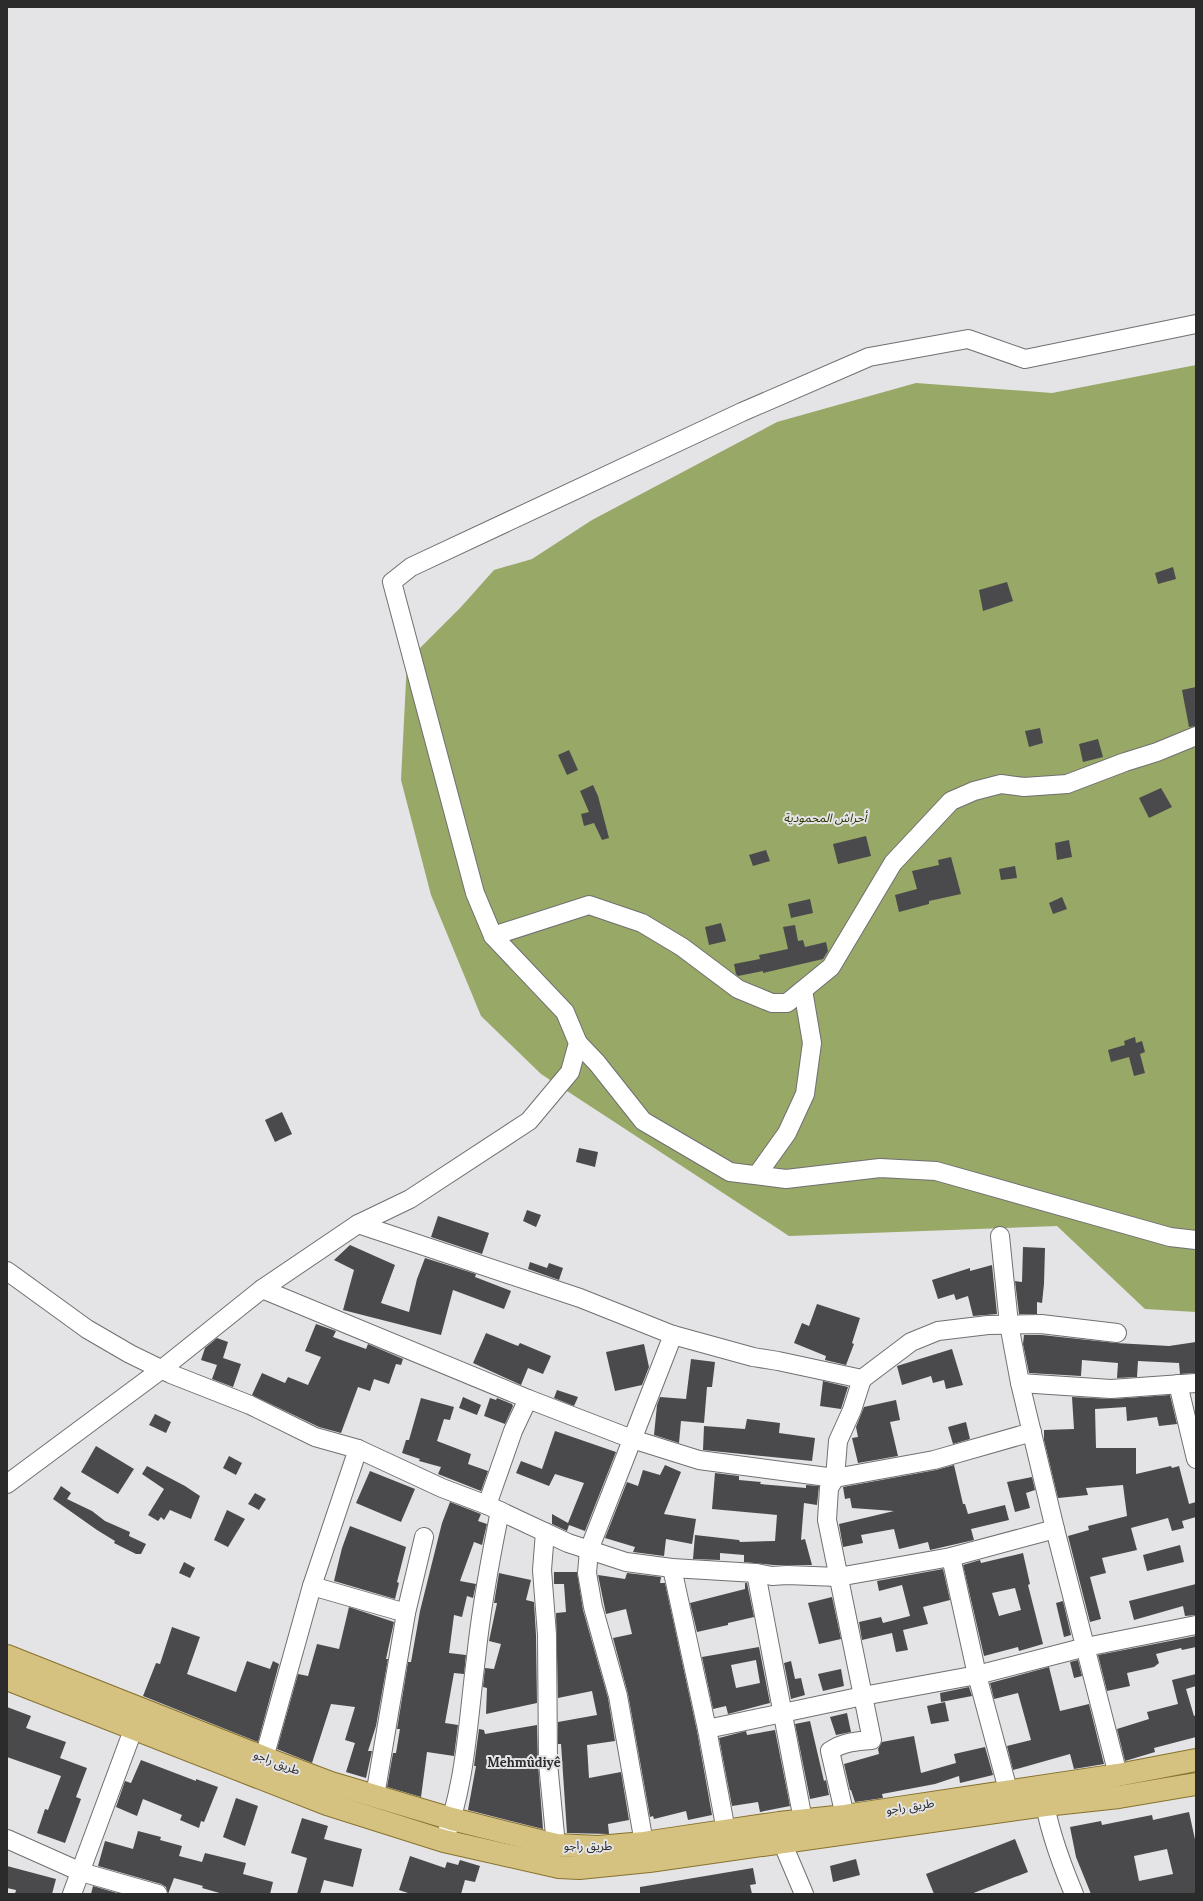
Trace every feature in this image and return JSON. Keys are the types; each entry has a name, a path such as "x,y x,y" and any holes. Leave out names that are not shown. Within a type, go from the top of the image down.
{"main road":[{"name":"طريق راجو","path":"7,1656 264,1758 332,1783 452,1819 556,1845 598,1847 644,1843 726,1831 781,1832 803,1820 845,1816 1008,1790 1044,1795 1119,1797 1196,1784"},
{"name":"طريق راجو","path":"7,1679 133,1730 327,1804 444,1841 545,1864 579,1868 649,1861 781,1832 1044,1795 1118,1775 1196,1760"}],"street":[{"path":"1196,324 1025,359 968,339 869,357 742,412 411,567 392,582 475,893 493,936 565,1012 578,1043 598,1063 643,1121 730,1172 786,1179 880,1168 936,1171 1170,1237 1196,1240"},
{"path":"493,936 589,905 642,923 682,946 738,989 772,1002 787,1003 831,967 893,863 951,801 974,791 1001,784 1024,787 1067,784 1157,752 1196,736"},
{"path":"757,1175 787,1133 805,1094 812,1043 803,990"},
{"path":"7,1484 162,1370 262,1289 358,1224 410,1199 529,1122 570,1072 578,1043"},
{"path":"358,1224 580,1298 673,1335 753,1357 862,1379"},
{"path":"1000,1236 1009,1324 1020,1383 1055,1529 1118,1775"},
{"path":"7,1271 87,1329 130,1354 162,1370 250,1405 315,1436 358,1449 442,1488 494,1508 568,1543 626,1562 672,1568 756,1573 772,1576 787,1574 838,1577 951,1557 1055,1529"},
{"path":"262,1289 528,1399 632,1439 699,1460 835,1478 934,1460 1032,1432"},
{"path":"845,1816 830,1752 837,1746 851,1742 872,1740 838,1577 828,1520 829,1488 835,1478 838,1441 852,1410 862,1379 911,1342 938,1331 988,1325 1041,1324 1117,1333"},
{"path":"644,1843 618,1696 593,1606 587,1573 589,1550 673,1335"},
{"path":"1020,1383 1111,1389 1196,1384"},
{"path":"1178,1384 1196,1460"},
{"path":"444,1841 452,1819 463,1767 489,1568 494,1508 513,1432 528,1399"},
{"path":"264,1758 312,1586 358,1449"},
{"path":"545,1532 542,1570 547,1634 548,1763 556,1845"},
{"path":"375,1796 406,1613 424,1537"},
{"path":"951,1557 977,1675 1008,1790"},
{"path":"672,1568 707,1729 726,1831"},
{"path":"756,1573 803,1820"},
{"path":"312,1586 406,1613"},
{"path":"707,1729 863,1696 977,1675 1086,1647 1196,1625"},
{"path":"72,1894 133,1730 135,1707"},
{"path":"1044,1795 1065,1872 1074,1894"},
{"path":"781,1832 804,1894"},
{"path":"7,1839 81,1872 158,1894"}],"green space":[{"name":"أحراش المحمودية","path":"1196,365 1196,1312 1145,1309 1057,1226 789,1236 541,1074 481,1016 431,895 401,780 407,661 461,607 494,570 532,559 592,520 777,422 916,383 1052,393"}],"building":[{"path":"1173,567 1176,579 1158,584 1155,573"},
{"path":"1007,582 1013,601 983,611 979,590"},
{"path":"1196,687 1196,726 1189,727 1182,690"},
{"path":"1040,728 1043,743 1029,747 1025,731"},
{"path":"1098,739 1103,757 1083,762 1079,744"},
{"path":"569,750 578,770 567,775 558,755"},
{"path":"593,785 598,796 609,838 602,840 594,823 584,826 581,814 589,812 580,791"},
{"path":"1161,788 1172,807 1149,818 1139,798"},
{"path":"866,836 871,856 838,864 833,844"},
{"path":"1069,840 1072,857 1057,860 1055,843"},
{"path":"766,850 770,861 753,866 749,855"},
{"path":"951,857 961,894 929,901 929,904 899,912 895,895 917,889 912,871 939,865 938,860"},
{"path":"1015,866 1017,878 1001,880 999,869"},
{"path":"1062,897 1067,909 1053,914 1049,903"},
{"path":"810,899 813,913 791,918 788,904"},
{"path":"721,923 726,941 709,945 705,927"},
{"path":"795,925 798,941 803,940 805,947 826,942 828,951 823,959 763,973 763,971 738,976 736,974 734,964 760,959 759,955 788,949 783,927"},
{"path":"1135,1037 1136,1043 1142,1041 1145,1052 1140,1054 1145,1073 1134,1076 1129,1057 1111,1062 1108,1050 1125,1045 1124,1041"},
{"path":"282,1112 292,1134 275,1142 265,1120"},
{"path":"579,1148 598,1152 595,1167 576,1162"},
{"path":"527,1210 541,1215 536,1227 523,1221"},
{"path":"438,1216 489,1233 482,1254 431,1237"},
{"path":"350,1245 395,1265 381,1303 409,1312 417,1279 425,1258 476,1274 475,1277 511,1291 504,1309 453,1290 441,1335 343,1310 354,1270 334,1260"},
{"path":"1023,1247 1045,1248 1042,1303 1037,1302 1037,1314 1019,1314 1015,1281 1022,1282"},
{"path":"530,1262 547,1268 549,1263 563,1268 559,1280 528,1269"},
{"path":"992,1265 997,1314 973,1316 968,1296 956,1300 954,1294 938,1299 932,1280 970,1268 970,1271"},
{"path":"817,1304 860,1318 852,1343 854,1344 846,1365 825,1360 826,1356 794,1343 802,1323 809,1326"},
{"path":"316,1324 336,1331 333,1337 366,1349 368,1344 403,1359 401,1365 396,1364 389,1384 374,1379 370,1391 358,1387 341,1433 319,1427 252,1395 262,1373 285,1383 288,1377 308,1385 321,1357 305,1351"},
{"path":"486,1333 518,1346 520,1343 551,1356 543,1374 528,1368 521,1385 473,1363"},
{"path":"1024,1335 1042,1335 1116,1343 1169,1346 1196,1342 1196,1373 1180,1374 1179,1363 1138,1361 1137,1377 1117,1378 1118,1363 1082,1360 1081,1376 1029,1373 1023,1344"},
{"path":"217,1338 228,1342 223,1358 241,1364 233,1387 212,1379 217,1365 201,1360 205,1348"},
{"path":"644,1344 649,1367 642,1385 615,1391 606,1352"},
{"path":"952,1349 963,1385 946,1389 944,1380 933,1383 931,1376 902,1385 897,1366"},
{"path":"691,1359 715,1362 712,1387 707,1387 704,1423 681,1421 679,1443 654,1435 657,1405 660,1397 686,1399"},
{"path":"823,1381 848,1387 841,1409 820,1406"},
{"path":"557,1390 578,1397 574,1406 554,1398"},
{"path":"1170,1395 1177,1424 1159,1426 1157,1417 1127,1421 1126,1407 1095,1409 1096,1448 1136,1448 1136,1474 1171,1466 1172,1468 1179,1466 1189,1504 1196,1502 1196,1517 1182,1521 1184,1528 1172,1531 1168,1518 1131,1528 1137,1550 1102,1558 1106,1573 1090,1577 1101,1619 1090,1622 1068,1536 1089,1530 1088,1526 1127,1516 1123,1485 1086,1488 1088,1495 1058,1498 1044,1440 1044,1430 1074,1429 1072,1397 1112,1399"},
{"path":"463,1397 481,1405 477,1415 459,1408"},
{"path":"421,1398 454,1407 450,1420 444,1419 437,1441 471,1454 468,1464 488,1471 481,1491 438,1474 441,1467 419,1461 420,1459 402,1453 406,1440 409,1440"},
{"path":"490,1398 496,1400 497,1398 512,1404 513,1406 505,1424 484,1416"},
{"path":"896,1400 900,1420 890,1422 898,1456 858,1463 852,1438 858,1437 856,1427 864,1407"},
{"path":"155,1414 171,1422 166,1433 149,1425"},
{"path":"747,1419 780,1423 779,1433 815,1438 812,1461 703,1450 704,1426 745,1429"},
{"path":"966,1422 970,1439 953,1444 948,1427"},
{"path":"555,1431 616,1452 585,1531 569,1525 567,1531 552,1524 552,1514 568,1523 584,1483 555,1474 549,1486 516,1473 521,1461 542,1469"},
{"path":"96,1446 134,1469 118,1494 81,1472"},
{"path":"229,1456 242,1463 236,1475 223,1468"},
{"path":"665,1465 681,1472 664,1514 696,1519 692,1544 666,1539 664,1556 633,1552 635,1547 605,1538 627,1482 638,1486 643,1470 660,1475"},
{"path":"954,1465 963,1504 965,1504 968,1514 1005,1505 1009,1520 971,1529 974,1540 930,1550 928,1542 899,1549 894,1529 861,1535 863,1543 843,1547 839,1524 894,1511 852,1508 850,1498 845,1499 843,1487 936,1470"},
{"path":"147,1466 185,1486 200,1496 191,1519 170,1510 164,1520 161,1517 158,1521 148,1515 164,1489 142,1474"},
{"path":"370,1471 415,1489 401,1522 356,1503"},
{"path":"715,1473 739,1476 739,1480 761,1482 760,1484 806,1488 806,1485 819,1486 817,1505 804,1503 801,1540 805,1539 812,1565 773,1565 744,1562 744,1555 720,1553 720,1560 693,1559 695,1535 739,1540 740,1542 775,1541 777,1515 712,1509"},
{"path":"1032,1477 1035,1490 1026,1493 1030,1508 1015,1512 1007,1482"},
{"path":"61,1486 71,1493 67,1499 92,1511 105,1521 130,1532 129,1536 146,1544 141,1554 136,1554 114,1543 115,1541 53,1499"},
{"path":"255,1493 266,1499 259,1510 248,1504"},
{"path":"450,1502 481,1514 478,1521 487,1524 482,1545 474,1542 460,1581 476,1584 473,1598 467,1596 462,1617 454,1615 449,1653 466,1655 464,1674 454,1673 445,1723 458,1725 454,1756 427,1752 421,1797 387,1787 393,1753 396,1753 400,1729 397,1729 408,1662 411,1662 420,1611 442,1523"},
{"path":"227,1510 245,1519 228,1547 214,1540"},
{"path":"350,1526 406,1547 397,1582 399,1583 395,1599 334,1581 342,1548"},
{"path":"1180,1545 1184,1562 1147,1571 1143,1555"},
{"path":"1023,1553 1030,1584 1028,1585 1043,1644 1019,1651 1018,1647 984,1656 963,1565 980,1560 981,1563","holes":["1015,1588 1021,1610 999,1616 992,1593"]},
{"path":"184,1562 195,1568 190,1578 179,1573"},
{"path":"943,1569 950,1600 923,1607 928,1624 903,1630 908,1650 896,1652 892,1633 862,1640 859,1622 881,1617 883,1623 910,1616 902,1585 879,1591 877,1581"},
{"path":"554,1572 577,1572 583,1610 608,1698 615,1741 587,1745 589,1778 621,1772 629,1820 608,1824 609,1834 567,1833 561,1744 558,1744 558,1722 597,1715 592,1691 558,1698 556,1613 566,1612 564,1584 554,1584"},
{"path":"499,1573 531,1580 526,1600 534,1602 537,1703 486,1714 487,1688 483,1687 485,1668 494,1669 501,1644 489,1641 497,1603 494,1603"},
{"path":"627,1573 661,1577 660,1583 665,1583 697,1731 712,1815 688,1820 686,1811 654,1819 653,1816 650,1817 628,1694 613,1638 632,1634 626,1609 606,1614 598,1575 625,1579"},
{"path":"745,1583 747,1583 754,1617 697,1632 690,1603 745,1589"},
{"path":"1196,1584 1196,1615 1185,1616 1183,1606 1134,1620 1129,1601"},
{"path":"832,1597 841,1639 819,1644 808,1603"},
{"path":"1063,1601 1071,1635 1064,1637 1056,1603"},
{"path":"349,1607 394,1622 386,1659 388,1659 376,1726 368,1751 372,1751 366,1778 346,1772 355,1743 345,1740 355,1707 331,1704 312,1763 277,1749 298,1674 308,1676 317,1644 339,1649"},
{"path":"172,1627 200,1637 187,1674 236,1692 247,1661 270,1669 273,1661 279,1664 258,1742 143,1696 156,1663 160,1664"},
{"path":"1196,1636 1196,1647 1182,1650 1181,1648 1156,1654 1159,1663 1154,1667 1127,1673 1130,1686 1107,1691 1098,1655"},
{"path":"759,1647 770,1703 728,1714 726,1706 713,1709 702,1657","holes":["756,1660 760,1683 736,1688 731,1665"]},
{"path":"1078,1660 1082,1676 1074,1678 1070,1662"},
{"path":"791,1661 795,1679 801,1678 805,1695 791,1699 784,1663"},
{"path":"1049,1667 1060,1711 1089,1704 1104,1764 1074,1769 1070,1754 1013,1770 1007,1746 1031,1740 1018,1693 994,1699 990,1683"},
{"path":"841,1669 844,1686 823,1691 818,1674"},
{"path":"1196,1674 1196,1686 1186,1689 1194,1716 1196,1715 1196,1737 1154,1748 1155,1752 1125,1761 1117,1729 1149,1719 1147,1712 1178,1704 1172,1680"},
{"path":"969,1687 972,1696 941,1702 940,1693"},
{"path":"945,1702 949,1721 931,1724 927,1706"},
{"path":"7,1707 31,1716 26,1728 66,1742 60,1758 87,1768 76,1797 81,1799 65,1843 37,1833 45,1809 48,1810 61,1776 7,1757"},
{"path":"847,1713 851,1732 836,1735 830,1717"},
{"path":"810,1721 824,1781 826,1780 829,1795 810,1799 795,1724"},
{"path":"537,1725 538,1764 543,1829 468,1810 476,1766 474,1766 479,1729 484,1730 485,1734"},
{"path":"775,1730 790,1806 760,1812 758,1802 732,1806 719,1738 746,1731 747,1735"},
{"path":"914,1736 921,1773 956,1763 954,1754 985,1747 993,1775 960,1783 959,1776 935,1784 882,1794 883,1798 855,1802 850,1790 844,1764 879,1754 878,1749 882,1742"},
{"path":"141,1760 196,1781 196,1779 218,1787 204,1822 201,1821 199,1828 180,1820 182,1815 143,1799 137,1816 116,1807 125,1781 131,1783"},
{"path":"236,1798 258,1806 245,1846 223,1837"},
{"path":"1189,1812 1196,1844 1196,1894 1091,1894 1076,1857 1070,1827 1101,1821 1102,1825 1152,1815 1153,1820","holes":["1167,1849 1173,1874 1139,1881 1134,1856"]},
{"path":"302,1818 328,1826 324,1839 362,1849 353,1887 324,1880 320,1894 297,1894 307,1858 291,1853"},
{"path":"138,1831 161,1837 160,1840 182,1846 179,1856 202,1862 205,1853 246,1863 243,1874 273,1882 270,1894 223,1894 202,1888 203,1886 174,1878 168,1894 166,1887 161,1884 98,1866 105,1841 133,1849"},
{"path":"1015,1839 1028,1872 971,1894 934,1894 926,1874"},
{"path":"410,1856 445,1868 447,1862 458,1865 460,1860 480,1866 475,1882 465,1880 461,1894 411,1894 399,1890"},
{"path":"856,1859 860,1875 833,1882 830,1866"},
{"path":"7,1866 56,1879 52,1894 15,1894 16,1890 7,1888"},
{"path":"753,1868 756,1884 750,1885 752,1894 640,1894 640,1887"},
{"path":"93,1886 120,1894 91,1894"}],"district":[{"name":"Mehmûdiyê","path":"524,1762"}]}
